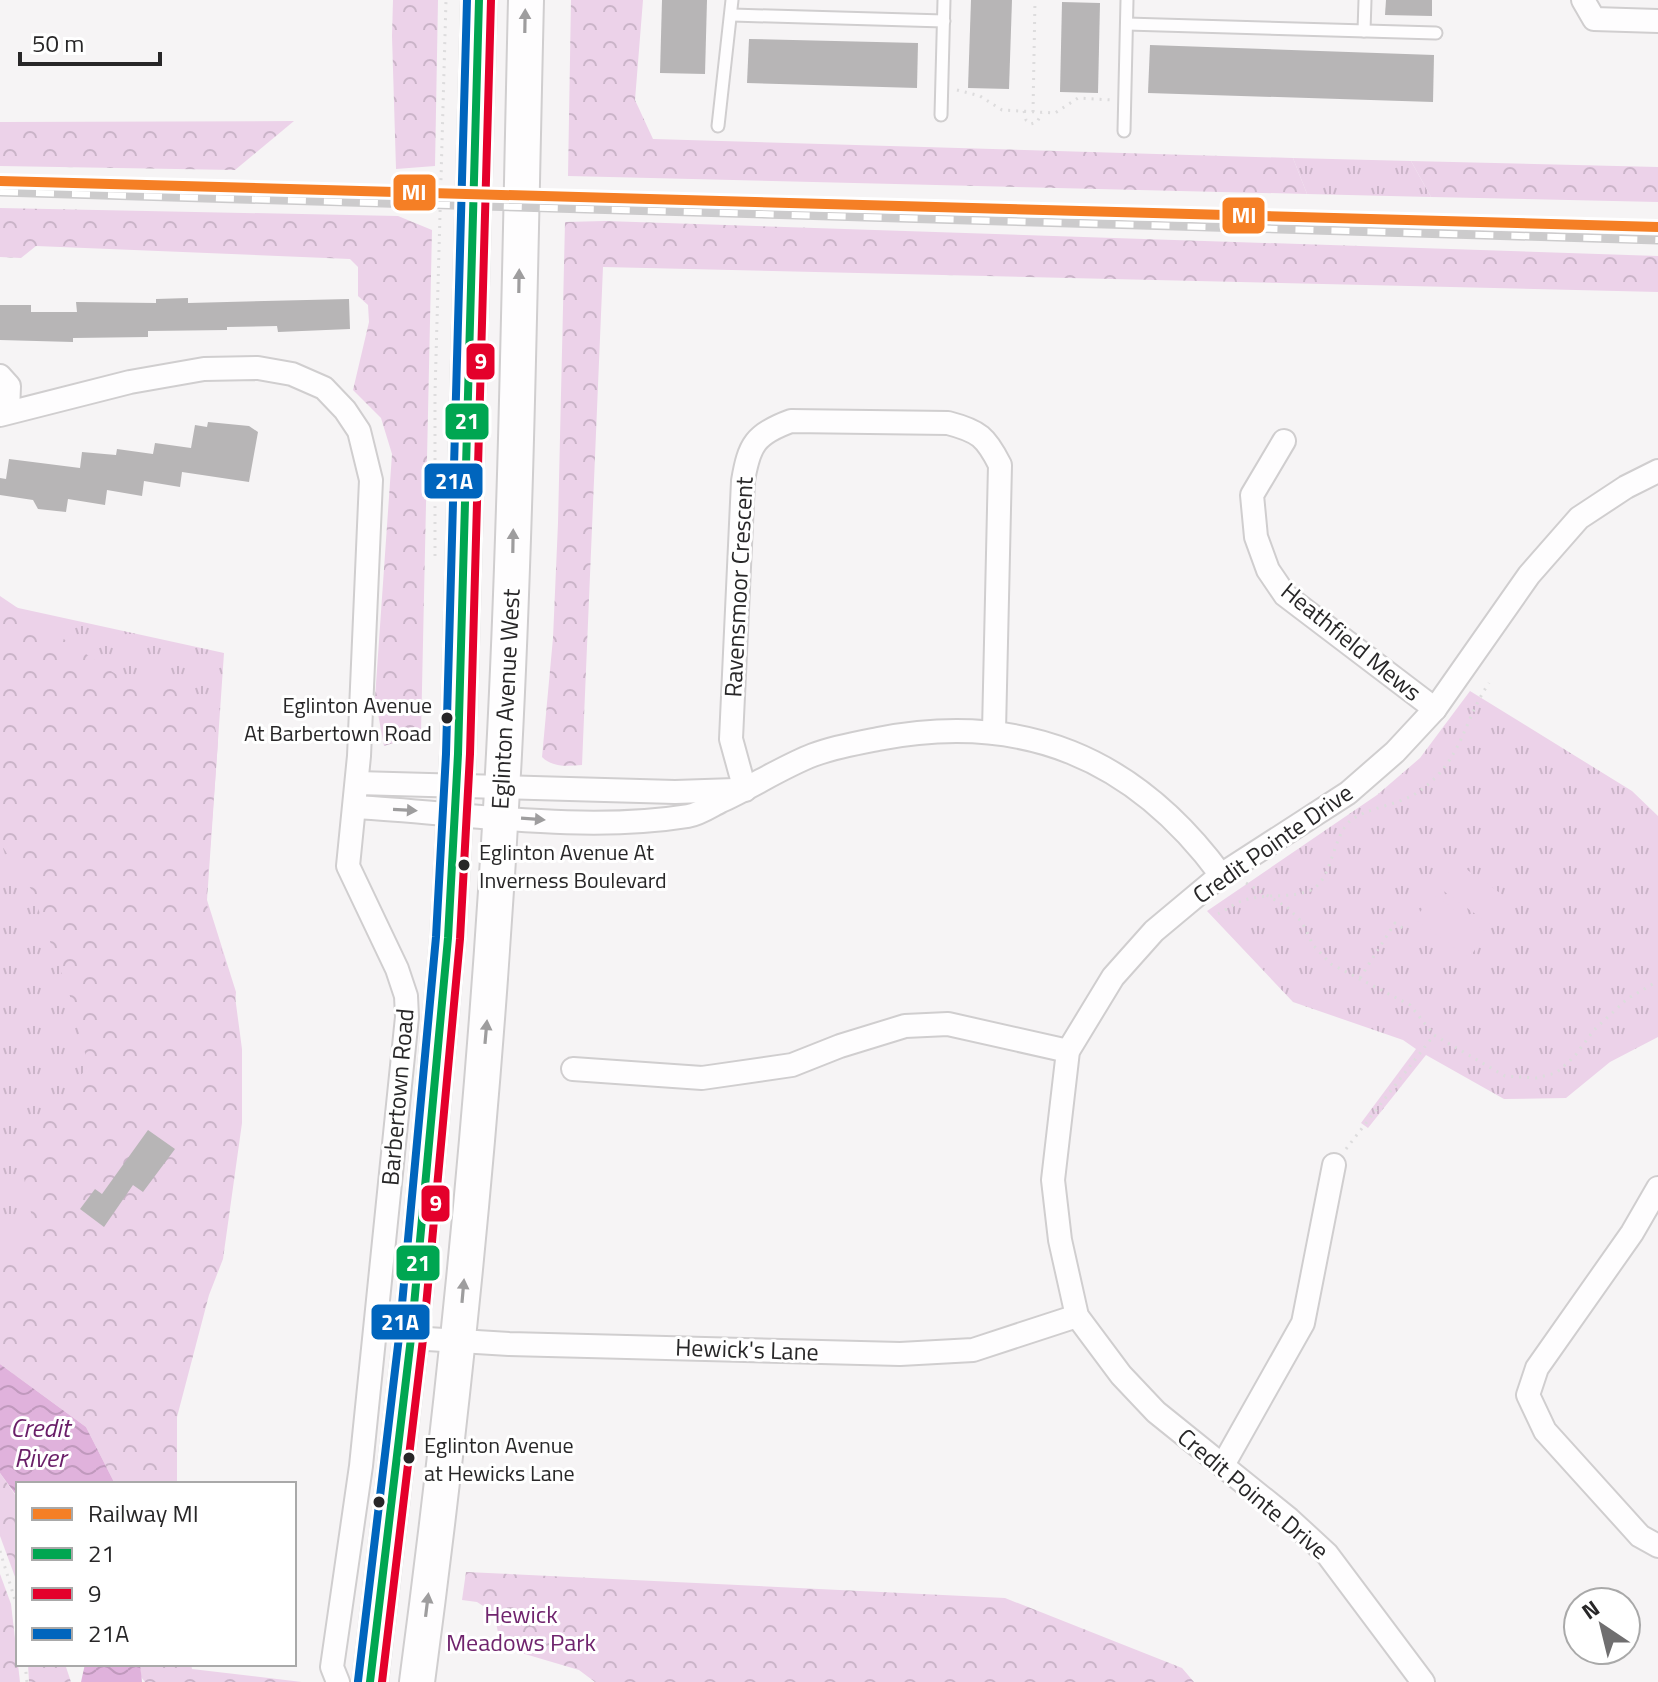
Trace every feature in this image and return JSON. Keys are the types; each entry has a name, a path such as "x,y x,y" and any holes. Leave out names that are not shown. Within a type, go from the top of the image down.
{"main road":[{"name":"Eglinton Avenue West","path":"370,1682 411,1338 437,1073 456,800 479,0"},
{"name":"Eglinton Avenue West","path":"417,1682 458,1341 488,1011 502,802 512,580 526,0"}],"street":[{"path":"1583,0 1594,19 1658,21"},
{"name":"Barbertown Road","path":"4,413 130,382 204,369 244,368 292,374 324,388 359,431 371,480 356,807 348,846 348,866 397,969 406,996 407,1017 361,1466 332,1667 338,1682"},
{"path":"0,376 9,386 4,413"},
{"name":"Ravensmoor Crescent","path":"745,790 731,739 743,481 749,449 769,429 791,421 948,423 973,430 989,443 1000,465 994,731"},
{"name":"Heathfield Mews","path":"1284,441 1252,495 1256,537 1268,570 1285,595 1435,709"},
{"name":"Credit Pointe Drive","path":"1423,1682 1327,1554 1289,1519 1156,1412 1121,1375 1077,1316 1060,1240 1053,1180 1068,1051 1113,977 1154,931 1348,793 1395,752 1435,709 1529,575 1579,518 1626,487 1658,471"},
{"path":"502,802 616,822 692,815 813,755 923,730 994,731 1045,741 1097,763 1133,786 1184,830 1232,878"},
{"path":"357,783 456,800"},
{"path":"356,807 456,800 502,802 745,790"},
{"path":"573,1069 702,1078 792,1065 905,1026 948,1024 1068,1051"},
{"path":"1223,1465 1303,1323 1334,1165"},
{"path":"1658,1188 1623,1245 1537,1368 1528,1395 1545,1431 1640,1536 1658,1546"},
{"name":"Hewick's Lane","path":"411,1338 900,1354 973,1350 1077,1316"}],"lane":[{"path":"718,126 732,0"},
{"path":"941,115 944,0"},
{"path":"1124,131 1127,0"},
{"path":"1364,31 1365,0"},
{"path":"732,15 944,21"},
{"path":"1127,24 1436,33"}],"path":[{"path":"435,568 435,393 446,0"},
{"path":"1033,112 1035,0"},
{"path":"942,85 980,96 1002,110 1055,113 1078,98 1125,101"},
{"path":"1024,111 1026,120 1031,124 1037,122 1042,112"},
{"path":"1218,914 1244,900 1313,889 1321,883 1340,835 1350,821 1364,813 1402,802 1423,789 1460,746 1475,703 1489,683"},
{"path":"1232,878 1287,907 1302,922 1313,945 1331,964 1410,1005 1434,1035 1505,1076 1536,1078 1556,1073 1627,999 1658,981"},
{"path":"1359,978 1396,921 1404,929"},
{"path":"1334,1165 1434,1035"},
{"path":"0,1551 16,1603"}],"green space":[{"path":"393,0 438,0 435,166 396,169"},
{"path":"571,0 643,0 635,100 653,139 1293,158 1307,194 568,176"},
{"path":"294,121 235,170 0,166 0,122"},
{"path":"1293,158 1411,161 1431,197 1307,194"},
{"path":"1411,161 1658,167 1658,202 1431,197"},
{"path":"0,208 398,216 432,230 421,734 384,746 375,698 392,454 381,418 353,390 369,322 368,305 358,296 358,267 350,259 36,246 21,258 0,257"},
{"path":"565,222 1658,256 1658,292 603,267 582,765 561,766 542,757 553,638 558,523"},
{"path":"0,596 123,679 179,687 211,707 218,742 206,902 234,989 242,1049 242,1123 223,1259 209,1295 177,1417 177,1482 114,1482 86,1427 0,1364 0,1238 17,1238 32,1218 16,1138 53,1112 88,1066 75,1010 31,889 0,843"},
{"path":"0,604 224,653 207,900 236,992 224,1150 0,1275"},
{"path":"1470,691 1632,791 1658,816 1658,1037 1610,1062 1566,1098 1504,1099 1426,1055 1368,1128 1361,1123 1416,1049 1403,1040 1293,1002 1207,911 1377,795 1420,758"},
{"path":"1456,862 1510,900 1492,926 1438,887"},
{"path":"1433,894 1487,933 1469,958 1415,919"},
{"path":"0,1473 16,1496 16,1580 0,1536"},
{"name":"Hewick Meadows Park","path":"466,1572 1005,1598 1182,1668 1194,1682 595,1682 579,1670 501,1647 494,1613 477,1602 462,1600"},
{"path":"0,1574 11,1604 20,1682 0,1682"},
{"path":"28,1666 66,1666 71,1682 29,1682"},
{"path":"140,1666 191,1666 192,1669 302,1682 145,1682"}],"water":[{"name":"Credit River","path":"0,1364 86,1427 114,1482 16,1482 16,1495 0,1473"},
{"path":"85,1666 140,1666 142,1682 81,1682"}],"building":[{"path":"662,0 707,0 705,74 660,73"},
{"path":"971,0 1012,0 1009,89 968,88"},
{"path":"1386,0 1432,0 1432,16 1385,15"},
{"path":"1062,2 1100,3 1098,93 1060,92"},
{"path":"749,39 918,43 917,88 747,83"},
{"path":"1150,45 1434,55 1433,102 1148,93"},
{"path":"188,298 188,303 349,299 350,329 278,332 277,326 227,327 227,330 148,331 148,337 73,338 73,342 0,340 0,305 31,305 31,312 77,312 76,302 156,303 156,299"},
{"path":"208,422 249,426 258,432 249,482 182,472 180,487 144,481 142,496 107,490 105,505 68,499 66,512 38,509 33,500 0,495 0,478 6,479 9,459 80,468 82,452 116,455 117,449 153,454 155,443 191,448 195,425 207,427"},
{"path":"148,1130 175,1149 143,1192 133,1185 104,1227 80,1209 95,1189 102,1194"}],"railway":[{"path":"0,192 1658,240"}],"rail line":[{"name":"MI","path":"0,181 1658,227"}],"transit line":[{"name":"21A","path":"358,1681 399,1337 436,937 446,754 467,0"},
{"name":"21","path":"370,1682 411,1338 448,938 458,754 479,0"},
{"name":"9","path":"382,1682 423,1339 460,939 470,754 491,0"}],"place":[{"name":"Eglinton Avenue At Barbertown Road","path":"447,718"},
{"name":"Eglinton Avenue At Inverness Boulevard","path":"464,865"},
{"name":"Eglinton Avenue at Hewicks Lane","path":"409,1458"}]}
